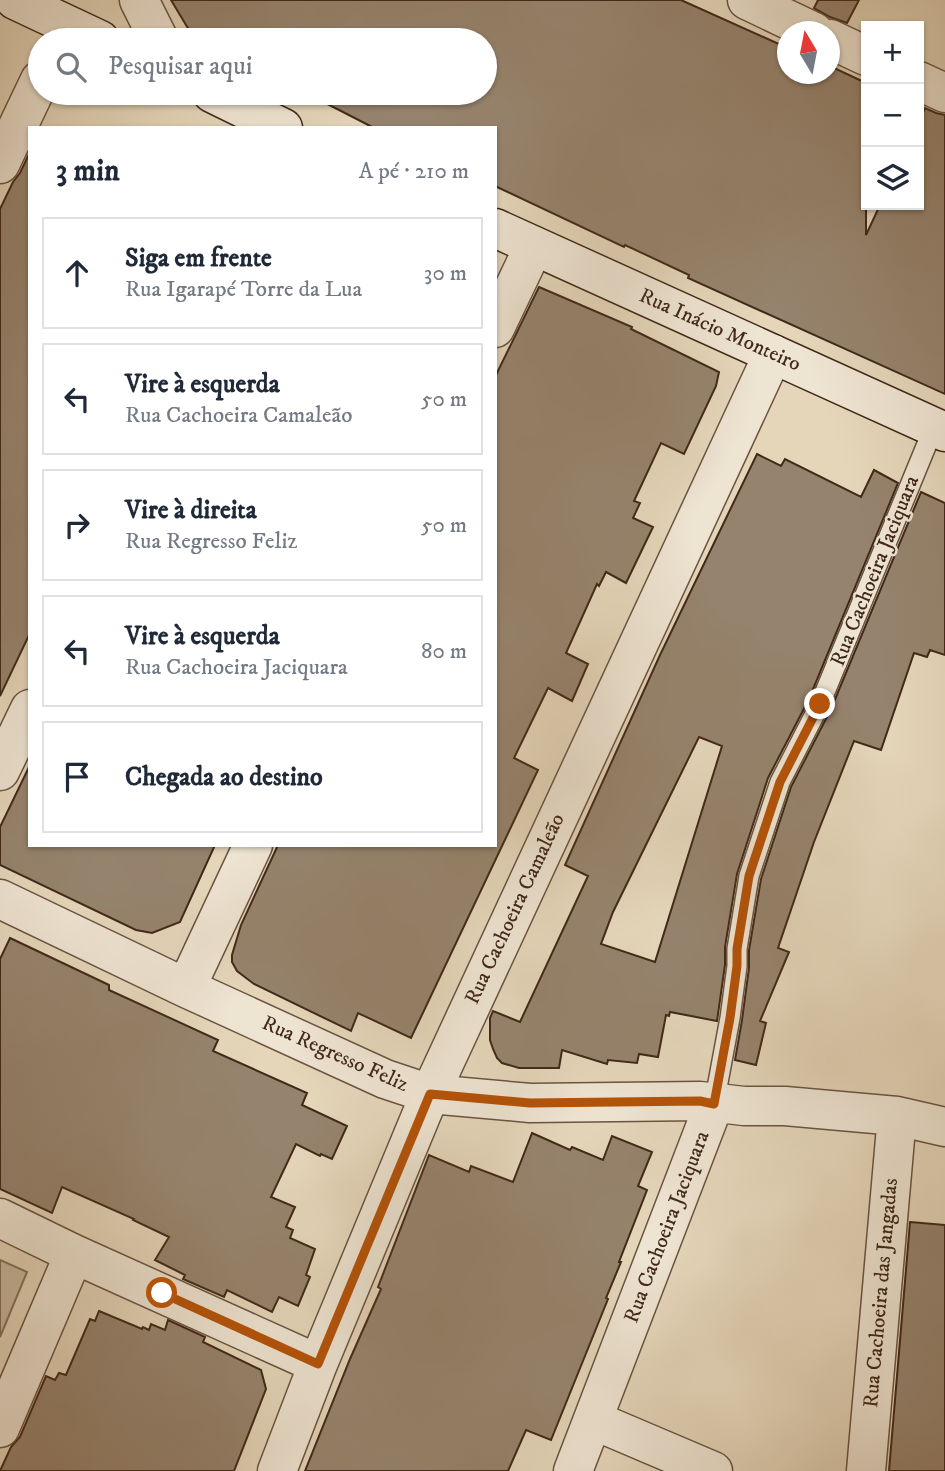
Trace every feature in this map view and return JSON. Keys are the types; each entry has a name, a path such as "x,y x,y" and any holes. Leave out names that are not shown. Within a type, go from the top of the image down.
{"street":[{"path":"15,0 63,28"},
{"path":"139,0 153,28"},
{"path":"747,0 791,21"},
{"path":"840,44 861,54"},
{"path":"924,83 945,93"},
{"path":"0,164 28,105"},
{"path":"236,105 279,126"},
{"name":"Rua Inácio Monteiro","path":"497,229 940,429"},
{"path":"497,324 534,246"},
{"name":"Rua Cachoeira Camaleão","path":"276,1471 430,1094 773,354"},
{"path":"0,771 28,713"},
{"path":"186,988 252,847"},
{"name":"Rua Regresso Feliz","path":"0,898 186,988 385,1079 430,1094 530,1103 700,1101 714,1104 826,1108 897,1116 945,1127"},
{"name":"Rua Cachoeira Jaciquara","path":"573,1471 714,1104"},
{"name":"Rua Cachoeira das Jangadas","path":"866,1471 897,1116"},
{"path":"0,1218 318,1364"},
{"path":"0,1428 74,1254"},
{"path":"593,1420 713,1471"}],"lane":[{"name":"Rua Cachoeira Jaciquara","path":"714,1104 730,1018 737,949 749,876 780,782 820,704 940,429"}],"shaded area":[{"path":"0,1260 27,1272 0,1337"}],"building":[{"path":"171,0 681,0 777,43 777,84 840,84 840,71 861,81 861,210 866,210 866,235 878,210 924,210 924,110 925,108 945,115 945,394 688,278 689,275 497,187 497,126 370,126 329,105 497,105 497,28 188,28"},
{"path":"818,0 859,0 847,23 814,8"},
{"path":"28,156 28,637 0,696 0,209"},
{"path":"539,287 632,327 631,329 719,372 716,386 684,454 661,443 634,501 640,503 633,518 653,527 626,583 606,572 599,586 597,584 566,653 588,664 572,701 548,688 514,758 538,770 411,1038 358,1013 351,1031 254,984 237,971 232,955 241,925 277,847 497,847 497,373"},
{"path":"757,454 781,466 785,459 861,497 874,470 898,483 809,699 768,778 737,874 717,1021 670,1012 669,1016 666,1015 658,1057 639,1054 637,1063 608,1060 607,1064 562,1050 559,1068 519,1068 502,1063 497,1058 490,1040 490,1018 493,1011 520,1022 588,876 565,865 660,655","holes":["699,737 722,746 655,962 601,944 613,912"]},
{"path":"921,492 945,503 945,655 930,650 927,657 914,653 881,750 854,741 814,842 778,948 789,952 760,1021 766,1023 756,1065 735,1060 761,879 791,787 831,709"},
{"path":"28,769 28,847 214,847 180,922 152,933 136,930 0,865 0,827"},
{"path":"10,938 109,985 109,990 218,1040 213,1051 307,1093 302,1105 347,1126 332,1159 296,1144 271,1197 295,1207 286,1227 293,1230 290,1238 315,1249 306,1275 310,1277 298,1306 279,1297 272,1312 227,1290 224,1297 183,1279 185,1275 155,1260 169,1237 62,1187 52,1213 0,1189 0,959"},
{"path":"532,1133 570,1150 572,1147 603,1160 612,1136 652,1152 638,1186 647,1190 606,1298 608,1299 551,1440 526,1430 508,1471 305,1471 381,1289 378,1287 429,1155 469,1172 471,1166 513,1182"},
{"path":"910,1222 945,1225 945,1471 889,1471"},
{"path":"99,1311 149,1330 151,1324 165,1330 168,1320 205,1337 203,1342 261,1370 266,1389 234,1471 0,1471 11,1447 20,1437 46,1376 55,1380 59,1373 66,1375 90,1319 95,1321"}],"route":[{"path":"162,1293 318,1364 430,1094 530,1103 700,1101 714,1104 730,1018 737,949 749,876 780,782 820,704"}]}
